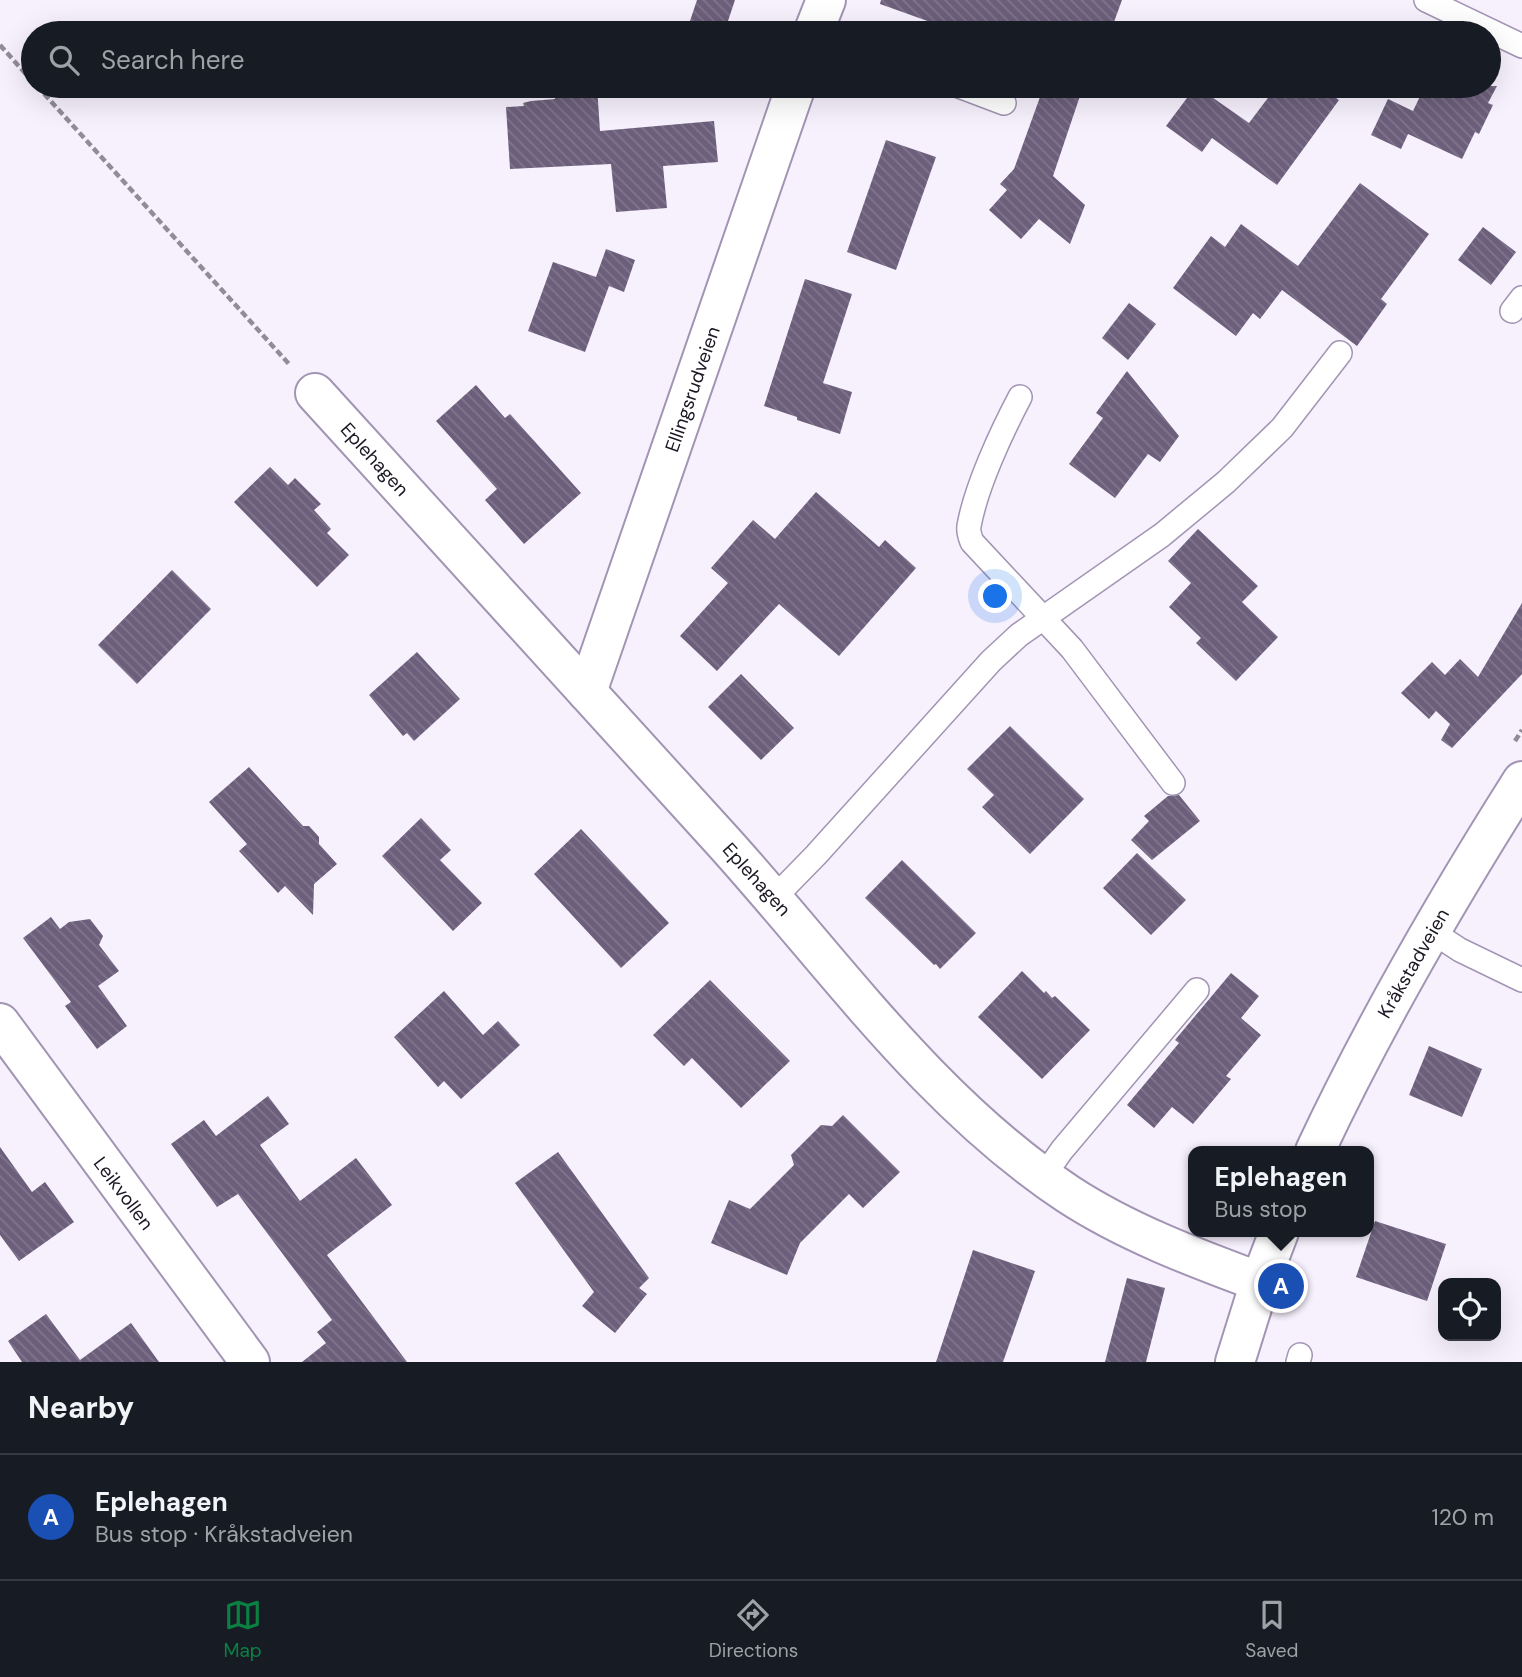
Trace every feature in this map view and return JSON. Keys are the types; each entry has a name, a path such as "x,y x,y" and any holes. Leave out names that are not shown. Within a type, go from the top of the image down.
{"street":[{"name":"Ellingsrudveien","path":"587,692 792,98"},
{"name":"Eplehagen","path":"315,393 774,898 932,1080 968,1117 1072,1197 1139,1232 1260,1282"},
{"name":"Kråkstadveien","path":"1317,1146 1370,1040 1431,931 1522,781"},
{"name":"Leikvollen","path":"0,1023 250,1362"},
{"path":"1235,1362 1277,1237"}],"lane":[{"path":"1426,0 1470,21"},
{"path":"1501,36 1522,46"},
{"path":"991,98 1004,103"},
{"path":"774,898 1019,635 1163,535 1226,482 1282,428 1340,353"},
{"path":"1020,397 1006,423 985,476 968,529 976,548 1072,649 1173,783"},
{"path":"1431,931 1460,950 1522,980"},
{"path":"1043,1177 1062,1150 1197,990"}],"path":[{"path":"0,45 21,69"},
{"path":"48,98 315,393"}],"building":[{"path":"697,0 735,0 728,21 690,21"},
{"path":"881,0 1122,0 1114,21 927,21 880,4"},
{"path":"598,98 600,131 714,121 718,162 663,166 667,208 616,212 611,164 510,169 506,107 555,99"},
{"path":"1040,98 1079,98 1053,176 1085,205 1070,244 1039,219 1021,239 989,210 1007,190 1000,184 1014,169"},
{"path":"1187,98 1213,98 1249,123 1268,98 1339,100 1277,185 1212,138 1202,152 1166,126"},
{"path":"1419,98 1491,98 1488,103 1493,105 1479,134 1475,132 1462,159 1408,134 1401,149 1371,135 1388,99 1413,111"},
{"path":"886,140 936,157 896,270 847,252"},
{"path":"1360,183 1429,234 1381,299 1387,304 1357,346 1282,290 1260,319 1253,313 1236,336 1173,288 1211,236 1225,247 1241,224 1298,266"},
{"path":"1483,227 1516,252 1491,285 1458,260"},
{"path":"606,249 635,260 624,292 609,286 585,352 528,331 553,262 596,277"},
{"path":"805,279 852,294 823,383 852,392 840,434 764,406"},
{"path":"1129,303 1156,324 1128,360 1102,338"},
{"path":"1127,371 1179,436 1160,462 1148,454 1115,498 1069,464 1103,418 1096,413"},
{"path":"476,385 505,418 510,414 581,493 524,544 485,500 497,489 436,421"},
{"path":"270,467 288,485 295,478 321,504 314,510 331,529 327,533 349,555 317,587 234,502"},
{"path":"816,492 879,547 885,540 916,568 839,656 779,604 717,671 680,636 728,583 711,568 753,520 775,539"},
{"path":"1198,529 1258,586 1242,602 1278,637 1236,681 1196,643 1201,638 1169,607 1191,583 1168,561"},
{"path":"172,570 211,609 137,684 98,645"},
{"path":"1522,603 1522,674 1452,748 1441,740 1450,724 1436,711 1429,719 1401,693 1432,662 1445,675 1460,659 1478,677"},
{"path":"417,652 460,699 414,741 407,733 403,736 369,695"},
{"path":"741,674 794,728 761,760 708,707"},
{"path":"1010,726 1084,799 1030,854 982,807 994,795 967,769"},
{"path":"249,767 303,826 309,826 319,837 319,844 337,864 314,884 313,915 285,886 278,893 239,851 247,844 209,802"},
{"path":"1179,795 1200,821 1152,860 1131,840 1149,821 1144,816 1168,796"},
{"path":"421,818 451,850 440,860 482,903 453,931 382,856"},
{"path":"581,829 669,923 621,968 534,874"},
{"path":"1137,853 1186,900 1151,935 1103,888"},
{"path":"902,860 976,933 940,969 865,898"},
{"path":"51,917 60,929 69,922 90,919 103,936 99,945 119,971 98,986 127,1026 97,1049 65,1006 71,1002 23,938"},
{"path":"1022,971 1044,993 1046,991 1052,998 1055,996 1090,1030 1042,1079 978,1017"},
{"path":"1231,973 1259,996 1241,1018 1261,1035 1226,1076 1231,1079 1193,1124 1172,1107 1154,1128 1127,1105 1179,1043 1175,1040"},
{"path":"710,980 790,1061 741,1108 692,1058 684,1066 653,1035"},
{"path":"444,991 483,1035 498,1021 520,1045 461,1099 444,1081 438,1087 394,1037"},
{"path":"1429,1046 1482,1069 1462,1117 1409,1095"},
{"path":"268,1096 289,1124 260,1145 300,1201 356,1158 392,1205 327,1255 407,1362 302,1362 326,1343 317,1332 332,1320 238,1194 217,1207 171,1144 204,1120 216,1136"},
{"path":"843,1115 900,1172 863,1208 849,1194 800,1243 787,1275 711,1243 729,1200 750,1209 794,1165 791,1155 821,1125 832,1126"},
{"path":"0,1147 32,1192 45,1182 74,1222 19,1261 0,1235"},
{"path":"558,1152 649,1278 639,1288 647,1294 615,1333 582,1306 594,1292 515,1183"},
{"path":"1375,1221 1446,1244 1427,1301 1356,1277 1370,1237 1374,1237"},
{"path":"973,1250 1035,1271 1003,1362 936,1362"},
{"path":"1127,1278 1165,1288 1146,1362 1105,1362"},
{"path":"46,1314 80,1360 131,1323 159,1362 22,1362 8,1341"}],"place":[{"name":"Eplehagen","path":"1281,1286"}]}
